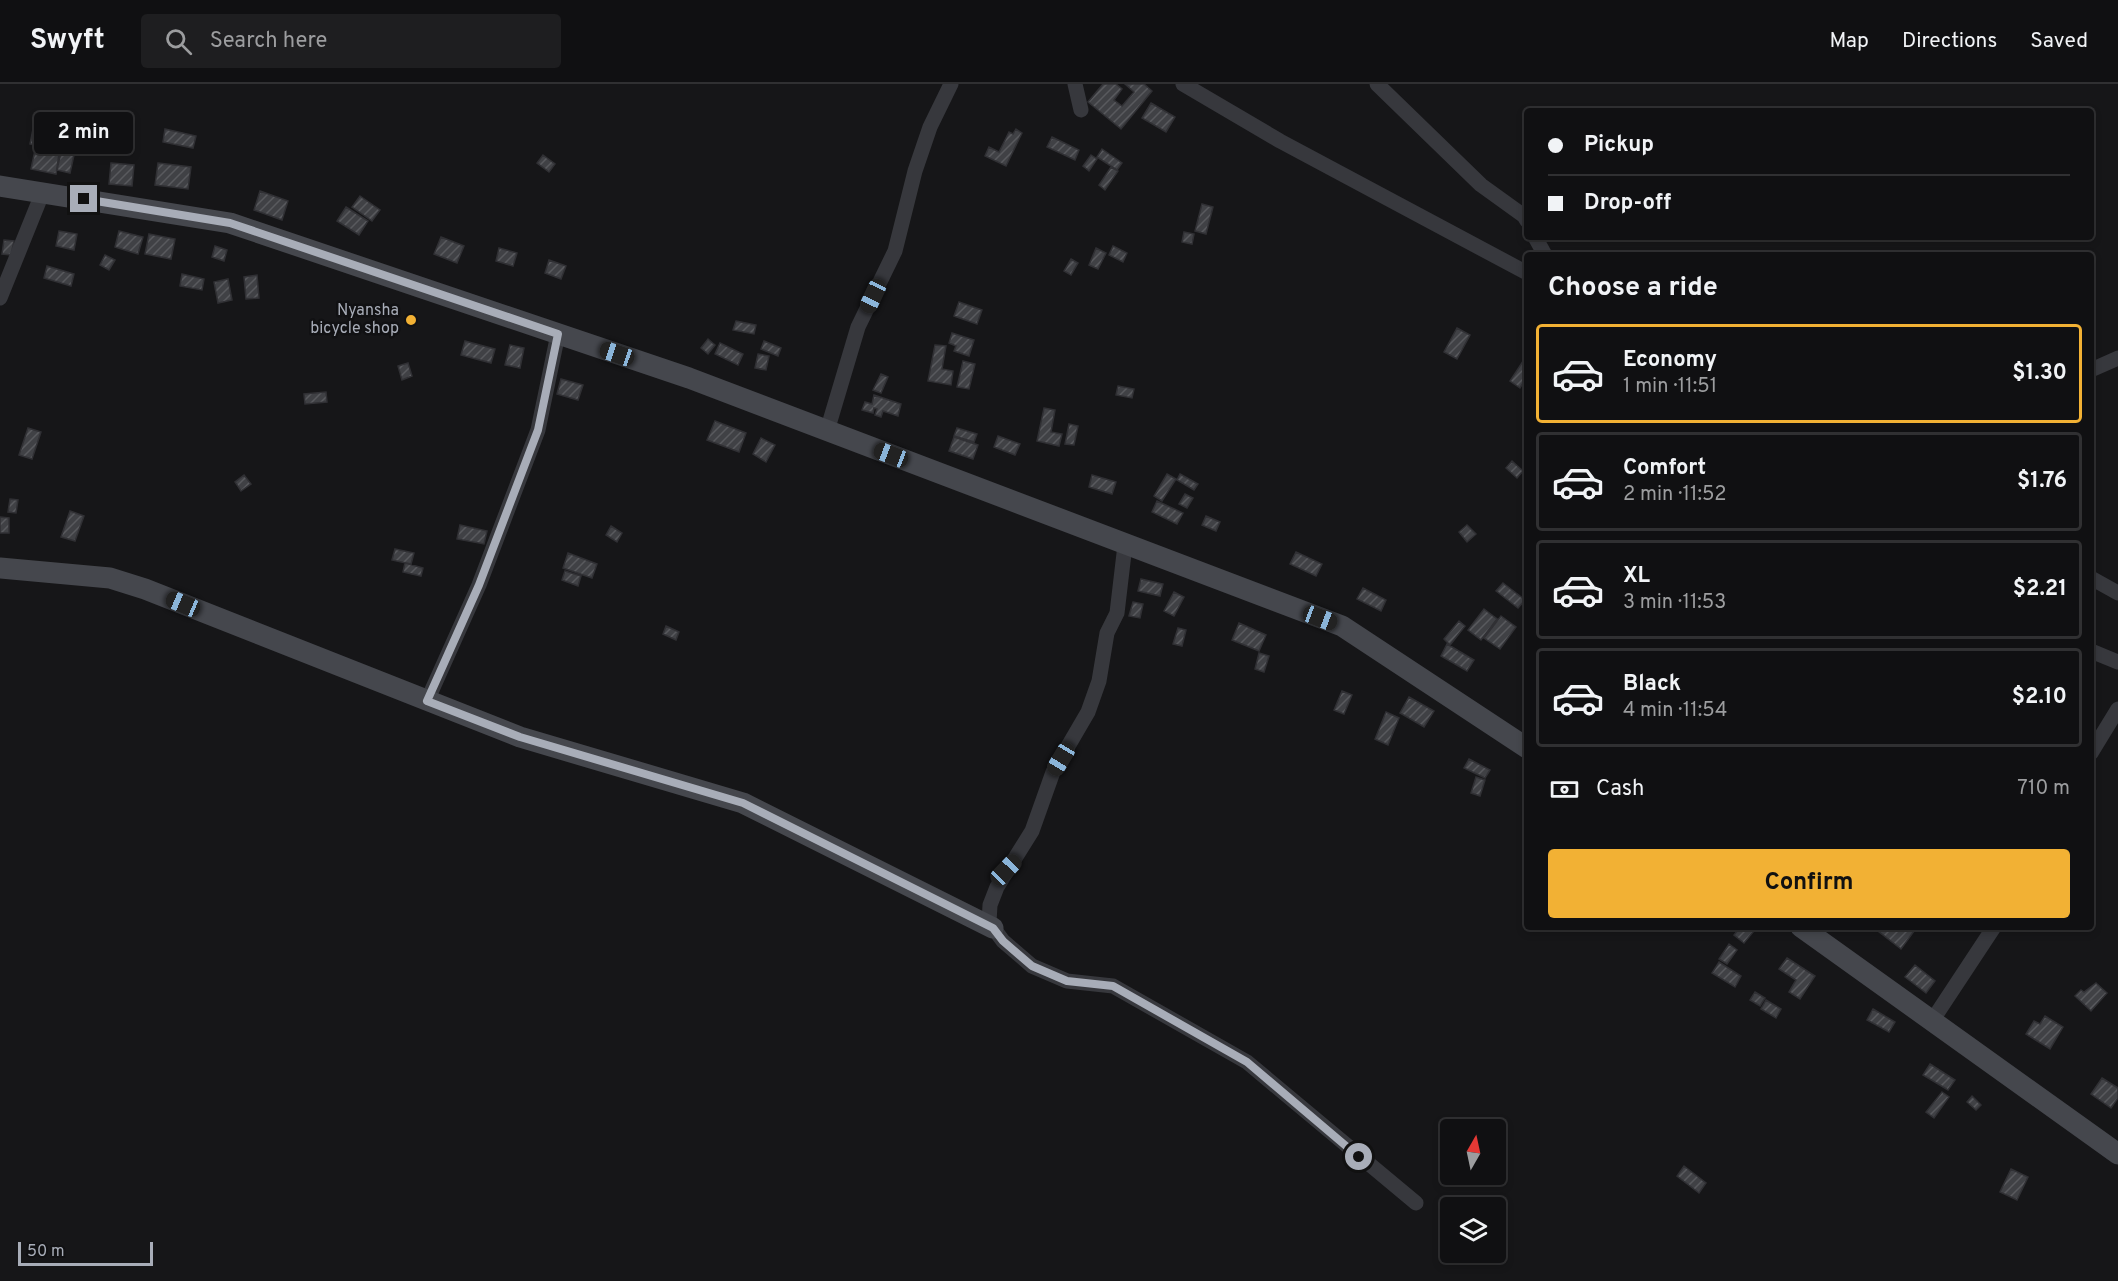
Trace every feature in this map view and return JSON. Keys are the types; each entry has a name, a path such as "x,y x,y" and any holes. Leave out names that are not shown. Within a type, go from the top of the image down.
{"street":[{"path":"827,431 858,327 895,251 915,171 930,127 951,84"},
{"path":"1075,84 1081,110"},
{"path":"1183,84 1280,141 1524,271"},
{"path":"1377,84 1481,185 1524,216"},
{"path":"0,186 230,223 677,374 1341,626 1524,746"},
{"path":"0,298 42,194"},
{"path":"427,701 479,585 538,430 558,334"},
{"path":"2094,369 2118,358"},
{"path":"1125,545 1117,612 1107,633 1099,681 1088,712 1053,772 1032,831 997,887 990,905 989,922 1003,941 1032,966 1067,981 1113,986 1247,1062 1416,1203"},
{"path":"0,568 110,578 145,589 520,737 743,803 993,928"},
{"path":"2094,580 2118,593"},
{"path":"2094,652 2118,662"},
{"path":"2094,748 2118,708"},
{"path":"1805,930 2118,1154"},
{"path":"1932,1021 1992,930"}],"building":[{"path":"1103,84 1116,84 1122,89 1114,100 1122,106 1134,92 1125,84 1144,84 1152,91 1121,129 1088,102"},
{"path":"1151,103 1175,117 1166,132 1142,118"},
{"path":"36,114 49,117 43,147 30,144"},
{"path":"64,125 80,128 70,173 57,170 65,133 62,132"},
{"path":"165,129 196,136 193,148 163,142"},
{"path":"1016,129 1022,133 1006,166 985,156 989,147 999,152 1009,132 1013,134"},
{"path":"85,130 111,138 108,151 80,146"},
{"path":"1052,137 1079,150 1075,160 1047,147"},
{"path":"1102,149 1122,163 1117,170 1097,157"},
{"path":"35,150 59,154 56,174 31,169"},
{"path":"543,155 555,164 549,172 537,163"},
{"path":"1091,155 1097,159 1089,171 1083,166"},
{"path":"111,163 134,165 132,186 109,184"},
{"path":"158,163 191,167 188,189 155,185"},
{"path":"1111,167 1118,171 1105,190 1099,185"},
{"path":"260,191 288,201 282,220 254,210"},
{"path":"360,196 380,210 372,221 352,207"},
{"path":"1202,204 1213,207 1206,234 1195,231"},
{"path":"346,207 368,221 359,235 337,221"},
{"path":"59,231 77,234 74,250 56,246"},
{"path":"119,231 143,237 138,254 115,247"},
{"path":"1184,232 1194,234 1192,244 1182,242"},
{"path":"149,234 175,239 171,259 145,254"},
{"path":"441,237 464,246 457,263 434,254"},
{"path":"4,240 14,241 11,255 2,254"},
{"path":"215,246 227,250 224,261 212,257"},
{"path":"1113,246 1127,253 1123,262 1109,255"},
{"path":"499,248 517,253 513,266 496,261"},
{"path":"1096,248 1106,253 1098,269 1089,265"},
{"path":"105,255 115,260 109,270 100,265"},
{"path":"1071,259 1078,263 1071,275 1064,271"},
{"path":"549,260 566,266 561,279 545,273"},
{"path":"47,266 74,274 71,286 44,278"},
{"path":"182,274 204,279 202,290 180,286"},
{"path":"257,275 259,298 246,299 244,277"},
{"path":"228,279 232,300 218,303 214,282"},
{"path":"959,302 982,310 977,324 954,316"},
{"path":"736,321 756,325 754,334 733,330"},
{"path":"1457,328 1470,335 1457,359 1444,352"},
{"path":"952,333 974,340 969,356 954,351 956,346 949,343"},
{"path":"708,339 715,345 708,354 701,348"},
{"path":"465,341 495,349 491,363 461,355"},
{"path":"764,341 781,348 778,356 761,349"},
{"path":"720,343 743,354 738,365 715,354"},
{"path":"510,345 524,348 520,368 505,365"},
{"path":"935,345 946,346 942,369 953,371 951,385 928,381"},
{"path":"758,354 769,356 766,370 755,368"},
{"path":"1524,360 1524,381 1520,388 1510,381"},
{"path":"963,361 975,364 969,389 957,387"},
{"path":"408,363 412,376 402,380 398,366"},
{"path":"881,374 888,377 881,393 873,390"},
{"path":"561,379 583,385 578,400 557,394"},
{"path":"1118,386 1134,389 1132,398 1116,395"},
{"path":"326,392 327,402 305,404 304,394"},
{"path":"874,395 901,404 898,416 883,411 881,417 875,415 877,409 874,408 873,413 862,410 865,402 872,404"},
{"path":"1044,408 1055,410 1051,432 1062,434 1059,446 1037,441"},
{"path":"715,421 746,433 739,452 707,440"},
{"path":"1069,424 1078,426 1074,445 1065,444"},
{"path":"28,428 41,432 32,459 19,455"},
{"path":"957,428 977,434 974,442 954,436"},
{"path":"998,436 1020,444 1015,455 994,447"},
{"path":"954,437 978,445 973,459 949,451"},
{"path":"761,438 775,445 766,462 753,454"},
{"path":"1512,461 1523,471 1517,478 1506,468"},
{"path":"1167,474 1176,479 1162,501 1154,496"},
{"path":"1180,474 1198,484 1194,490 1177,480"},
{"path":"244,475 251,484 241,491 235,482"},
{"path":"1092,475 1116,482 1112,494 1089,487"},
{"path":"1185,494 1193,498 1187,508 1179,504"},
{"path":"10,499 18,500 16,513 8,512"},
{"path":"1157,501 1183,513 1177,524 1152,512"},
{"path":"70,511 84,516 75,541 61,537"},
{"path":"1206,516 1220,522 1216,531 1202,525"},
{"path":"0,517 9,518 9,533 0,533"},
{"path":"460,525 487,531 484,544 457,539"},
{"path":"1467,525 1476,534 1467,542 1459,532"},
{"path":"611,526 622,533 617,542 606,535"},
{"path":"395,549 414,553 411,564 392,560"},
{"path":"1296,552 1322,564 1316,576 1290,564"},
{"path":"568,553 597,564 592,578 563,568"},
{"path":"405,563 423,568 421,576 403,572"},
{"path":"565,571 581,576 578,586 562,580"},
{"path":"1141,579 1163,584 1160,596 1138,591"},
{"path":"1503,583 1524,601 1518,608 1496,591"},
{"path":"1363,588 1386,600 1381,611 1357,599"},
{"path":"1174,592 1184,597 1174,616 1164,611"},
{"path":"1133,602 1143,604 1140,618 1129,616"},
{"path":"1484,609 1497,619 1481,640 1468,630"},
{"path":"1501,616 1516,627 1500,649 1484,638"},
{"path":"1459,621 1465,626 1450,645 1444,639"},
{"path":"1239,623 1266,635 1259,651 1232,640"},
{"path":"666,626 679,632 676,640 663,634"},
{"path":"1178,628 1186,630 1182,646 1173,644"},
{"path":"1447,644 1474,660 1467,671 1441,656"},
{"path":"1259,653 1269,656 1264,672 1255,669"},
{"path":"1342,691 1352,695 1344,714 1334,710"},
{"path":"1409,697 1434,711 1424,727 1400,713"},
{"path":"1386,712 1399,718 1388,745 1375,739"},
{"path":"1469,759 1490,770 1485,778 1464,768"},
{"path":"1476,777 1485,780 1480,796 1471,793"},
{"path":"1738,930 1753,932 1744,943 1734,935"},
{"path":"1879,930 1915,930 1901,949"},
{"path":"1729,944 1737,950 1727,964 1719,959"},
{"path":"1787,958 1815,976 1800,999 1789,992 1796,980 1779,969"},
{"path":"1719,962 1741,976 1735,987 1712,973"},
{"path":"1915,965 1935,981 1926,993 1905,977"},
{"path":"2096,983 2107,993 2091,1011 2075,996 2081,990 2084,992"},
{"path":"1755,992 1765,998 1760,1006 1750,1000"},
{"path":"1766,1000 1781,1009 1776,1018 1761,1009"},
{"path":"1873,1009 1895,1022 1889,1032 1867,1020"},
{"path":"2045,1016 2063,1027 2050,1049 2026,1034 2034,1021 2040,1024"},
{"path":"1930,1064 1955,1080 1948,1090 1923,1075"},
{"path":"2102,1078 2118,1088 2118,1098 2111,1108 2091,1094"},
{"path":"1942,1092 1949,1097 1934,1118 1926,1112"},
{"path":"1972,1096 1981,1105 1976,1110 1967,1102"},
{"path":"1684,1166 1706,1183 1699,1193 1677,1176"},
{"path":"2011,1169 2028,1177 2017,1200 2000,1192"}],"place":[{"name":"Nyansha bicycle shop","path":"411,320"}],"route":[{"path":"84,199 230,223 558,334 538,430 479,585 427,701 520,737 743,803 993,928 1003,941 1032,966 1067,981 1113,986 1171,1021 1222,1047 1247,1062 1359,1157"}]}
